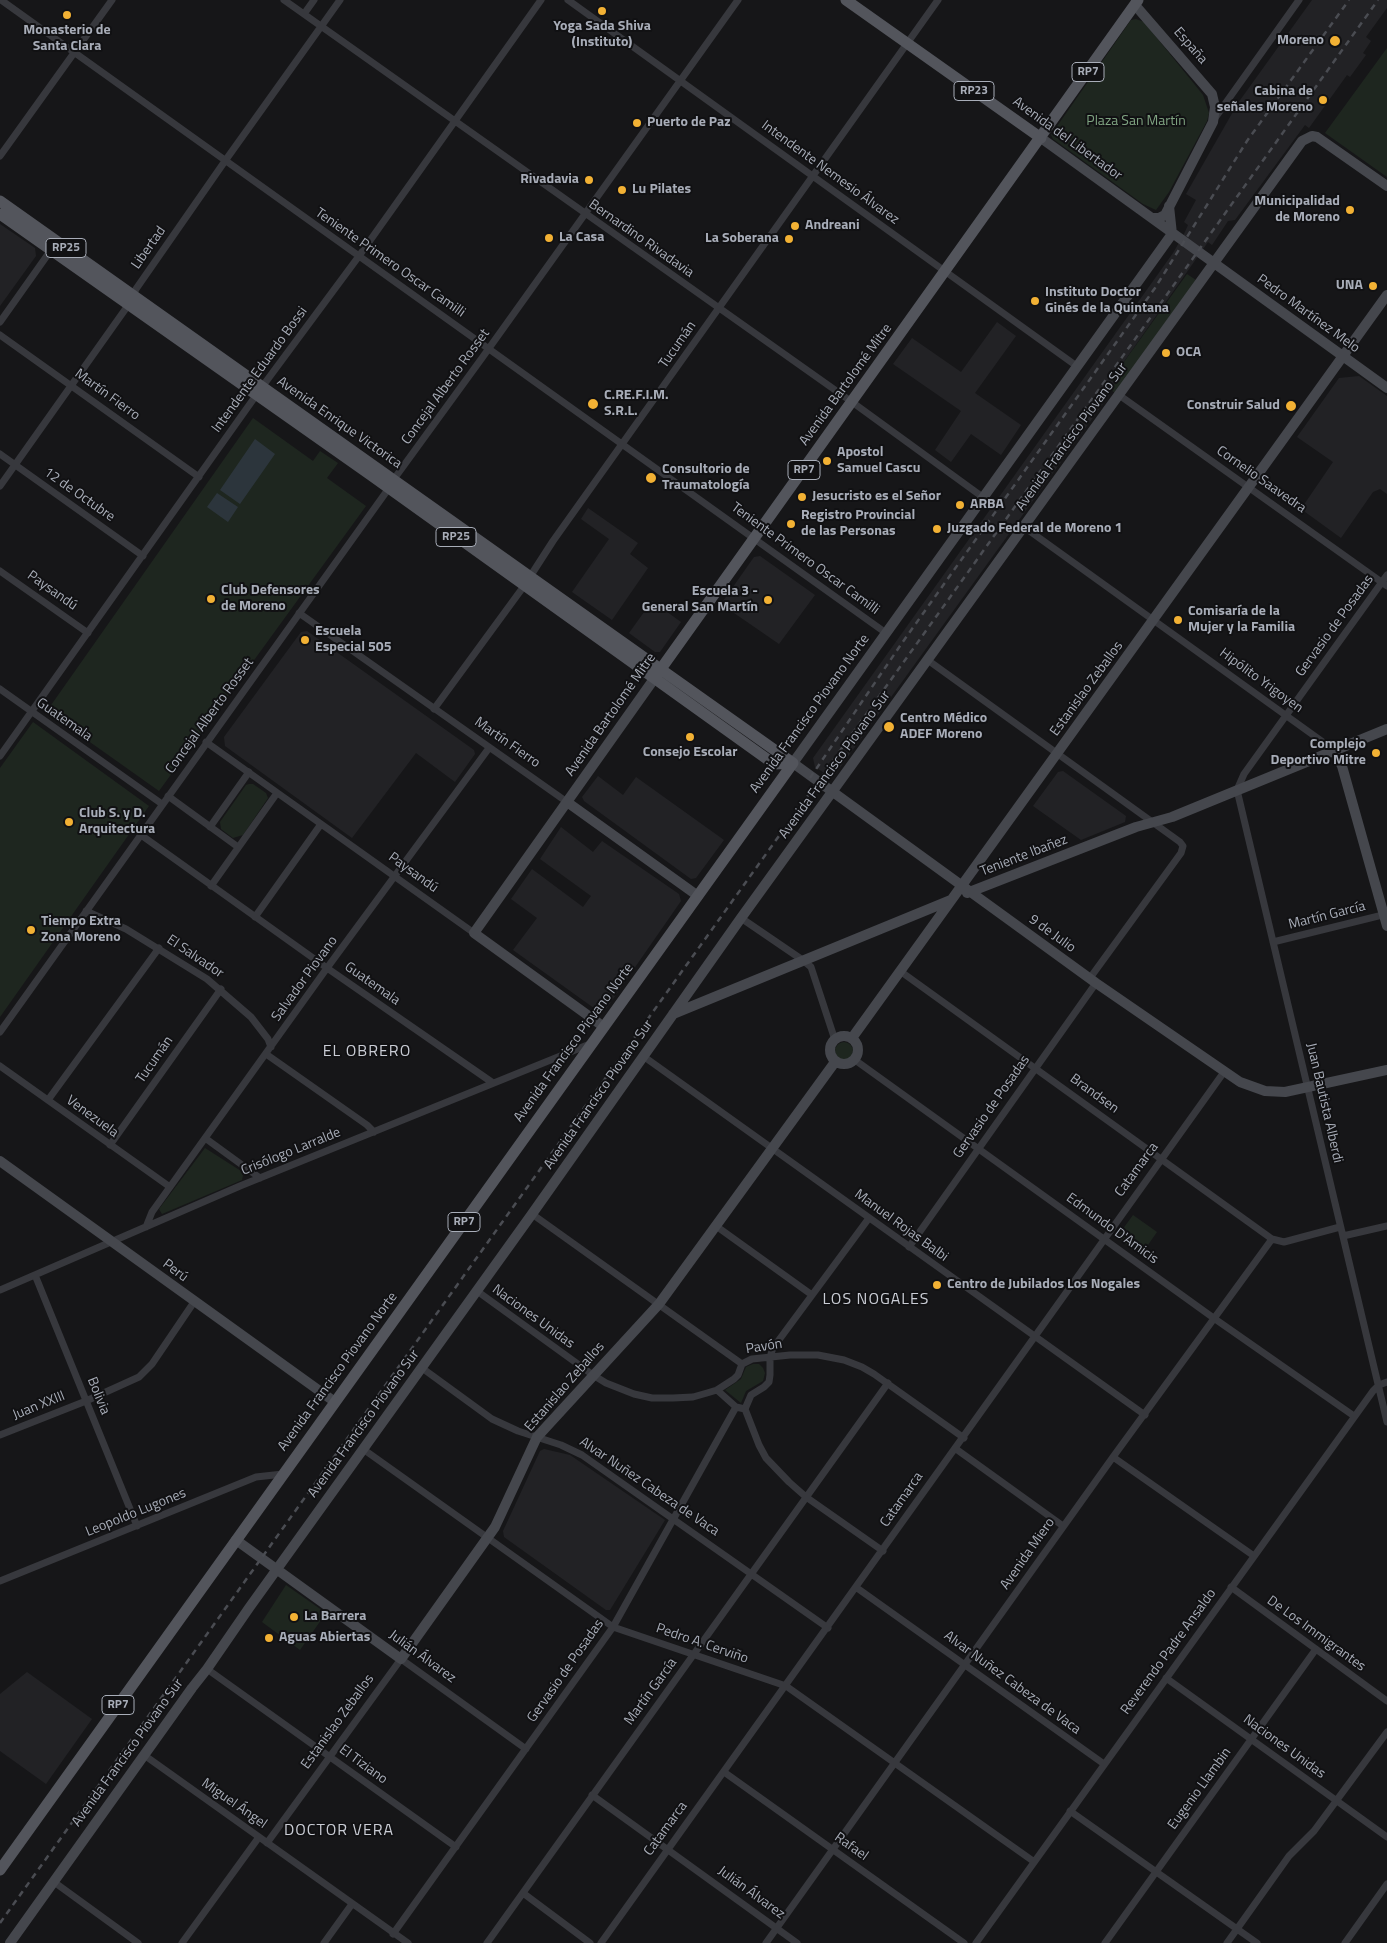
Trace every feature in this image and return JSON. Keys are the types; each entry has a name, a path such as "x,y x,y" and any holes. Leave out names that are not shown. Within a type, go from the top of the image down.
{"main road":[{"name":"Avenida del Libertador","path":"846,0 1041,138"},
{"name":"Avenida Bartolomé Mitre","path":"654,679 1041,138 1134,2"},
{"name":"Avenida Enrique Victorica","path":"0,202 131,299 526,581 654,679 774,764 793,763"},
{"name":"Avenida Enrique Victorica","path":"0,214 51,250 131,299"},
{"name":"Avenida Enrique Victorica","path":"526,581 662,668 793,763"},
{"name":"Avenida Francisco Piovano Norte","path":"0,1870 793,763"}],"street":[{"name":"Teniente Primero Oscar Camilli","path":"1,0 886,633"},
{"path":"0,156 112,0"},
{"name":"Bernardino Rivadavia","path":"284,0 718,309 852,402 984,498"},
{"path":"304,14 314,0"},
{"name":"Libertad","path":"0,486 225,161 340,0"},
{"name":"Intendente Eduardo Bossi","path":"0,756 541,0"},
{"name":"Intendente Nemesio Álvarez","path":"568,0 1078,367"},
{"name":"Concejal Alberto Rosset","path":"0,1032 738,0"},
{"name":"Tucumán","path":"434,709 938,0"},
{"path":"1152,218 1159,218 1165,215 1215,118 1299,0"},
{"name":"España","path":"1134,2 1212,94 1215,118"},
{"name":"Avenida Francisco Piovano Sur","path":"10,1943 532,1214 741,918 1302,141 1312,136 1321,139 1387,186"},
{"name":"Avenida del Libertador","path":"1041,138 1172,234"},
{"path":"1170,206 1172,234"},
{"name":"Pedro Martínez Melo","path":"1172,234 1387,388"},
{"name":"Avenida Francisco Piovano Norte","path":"793,763 1172,234"},
{"path":"0,322 51,250"},
{"name":"Estanislao Zeballos","path":"852,1038 1387,295"},
{"name":"Martín Fierro","path":"0,335 199,477"},
{"name":"Cornelio Saavedra","path":"1119,395 1384,584"},
{"name":"12 de Octubre","path":"0,454 143,556"},
{"name":"Hipólito Yrigoyen","path":"1024,527 1334,750"},
{"name":"Paysandú","path":"0,571 88,633"},
{"name":"Gervasio de Posadas","path":"1237,790 1244,774 1384,584 1387,575"},
{"name":"Martín Fierro","path":"299,613 698,896"},
{"path":"929,660 1153,822"},
{"name":"Avenida Bartolomé Mitre","path":"474,933 654,679"},
{"name":"Guatemala","path":"0,690 162,804"},
{"name":"Teniente Ibañez","path":"673,1014 950,900 1136,827 1172,817 1387,729"},
{"name":"Paysandú","path":"206,742 604,1027"},
{"name":"Salvador Piovano","path":"146,1227 152,1212 327,968 489,748"},
{"path":"1334,750 1342,766 1386,914 1387,926"},
{"name":"9 de Julio","path":"793,763 1093,980 1224,1072 1240,1082 1265,1091 1276,1093 1308,1088"},
{"path":"210,827 249,772"},
{"name":"Juan Bautista Alberdi","path":"1237,790 1387,1422"},
{"path":"211,886 277,793"},
{"path":"168,796 238,848"},
{"name":"Gervasio de Posadas","path":"909,1247 1036,1068 1093,980 1181,853 1183,846 1180,842 1153,822"},
{"path":"255,917 321,824"},
{"name":"Guatemala","path":"141,835 327,968 493,1083"},
{"name":"El Salvador","path":"86,912 114,922 159,948 221,989 251,1018 265,1035 271,1047"},
{"name":"Martín García","path":"1273,942 1386,914"},
{"path":"741,918 804,960 814,972 835,1040 830,1053 835,1062 842,1065 855,1060 858,1048 852,1038 845,1035 835,1040"},
{"path":"48,1100 159,948"},
{"name":"Brandsen","path":"900,970 1272,1239"},
{"name":"Tucumán","path":"110,1145 221,989"},
{"name":"Crisólogo Larralde","path":"0,1290 260,1178 593,1042"},
{"path":"266,1054 367,1125 374,1132"},
{"name":"Manuel Rojas Balbi","path":"643,1056 1145,1415"},
{"name":"Edmundo D'Amicis","path":"855,1060 1215,1319 1354,1416"},
{"name":"Estanislao Zeballos","path":"268,1843 488,1538 537,1437 659,1304 835,1062"},
{"name":"Venezuela","path":"0,1066 170,1188"},
{"path":"1308,1088 1387,1070"},
{"name":"Catamarca","path":"601,1943 857,1588 1224,1072"},
{"path":"205,1138 260,1178"},
{"name":"Perú","path":"0,1161 334,1402"},
{"name":"Pavón","path":"532,1214 742,1364 752,1359 818,1355 844,1360 862,1367 888,1383 964,1438"},
{"path":"869,1218 773,1348 770,1357 768,1382 764,1387 751,1395 745,1409 766,1458 789,1482 806,1497 883,1551"},
{"path":"716,1226 812,1295"},
{"path":"1343,1236 1387,1226"},
{"path":"1272,1239 1284,1242 1340,1227"},
{"name":"Avenida Miero","path":"766,1943 1063,1526 1272,1239"},
{"name":"Bolivia","path":"35,1275 137,1526"},
{"name":"Naciones Unidas","path":"477,1291 606,1383 634,1394 652,1398 693,1397 716,1390"},
{"name":"Juan XXIII","path":"0,1435 86,1401 139,1377 152,1364 194,1302"},
{"path":"742,1364 738,1375 716,1390 736,1407 745,1409"},
{"name":"Alvar Nuñez Cabeza de Vaca","path":"422,1368 492,1418 572,1449 582,1455 828,1628"},
{"name":"Reverendo Padre Ansaldo","path":"976,1943 1354,1416 1378,1386 1387,1382"},
{"name":"Martín García","path":"487,1943 888,1383"},
{"name":"Gervasio de Posadas","path":"393,1934 613,1627 736,1407"},
{"name":"Pedro A. Cerviño","path":"363,1449 613,1627 786,1686 1034,1861"},
{"path":"956,1449 1063,1526"},
{"path":"1113,1457 1254,1556"},
{"name":"Leopoldo Lugones","path":"0,1582 256,1477 283,1474"},
{"name":"Julián Álvarez","path":"236,1540 526,1750"},
{"name":"De Los Immigrantes","path":"1231,1587 1387,1702"},
{"name":"Alvar Nuñez Cabeza de Vaca","path":"857,1588 1104,1764"},
{"name":"Eugenio Llambin","path":"1105,1943 1316,1649"},
{"name":"El Tiziano","path":"207,1669 456,1847"},
{"name":"Naciones Unidas","path":"1166,1678 1387,1837"},
{"path":"1227,1943 1288,1856 1314,1831 1338,1801 1387,1732"},
{"name":"Miguel Ángel","path":"144,1755 408,1943"},
{"name":"Rafael","path":"724,1772 964,1943"},
{"name":"Julián Álvarez","path":"592,1795 797,1943"},
{"path":"1070,1811 1257,1943"},
{"path":"182,1943 258,1837"},
{"path":"54,1882 138,1943"},
{"path":"1345,1943 1387,1884"},
{"path":"523,1893 590,1943"},
{"path":"324,1943 352,1904"}],"shaded area":[{"path":"1312,0 1387,0 1387,8 1366,37 1371,41 1363,53 1366,55 1350,77 1347,75 1309,128 1305,125 1235,220 1228,221 1212,245 1208,242 1111,380 1115,383 1110,394 834,776 829,776 815,767 813,758 1173,253 1188,225 1184,222 1196,200 1186,194 1238,103"},
{"path":"0,224 35,248 36,256 0,306"},
{"path":"997,322 1016,336 975,393 1021,425 1001,455 971,434 951,462 935,450 961,411 893,364 912,338 961,372"},
{"path":"1359,376 1387,396 1387,494 1380,489 1373,492 1341,538 1301,509 1333,462 1297,437 1339,378"},
{"path":"255,439 275,454 240,504 220,490"},
{"path":"217,493 238,507 228,522 207,507"},
{"path":"588,508 638,543 630,554 648,568 612,620 572,592 609,539 581,519"},
{"name":"Escuela 3 - General San Martín","path":"760,556 815,595 779,644 721,604 754,557"},
{"path":"652,601 681,622 660,652 655,652 629,633"},
{"path":"307,631 474,750 475,754 455,782 416,753 352,838 225,746 224,737 301,632"},
{"path":"1063,771 1126,816 1125,822 1081,840 1033,806 1058,772"},
{"path":"598,776 623,795 636,777 724,840 696,878 691,879 584,801 582,797"},
{"path":"561,827 593,852 602,841 679,894 681,901 606,1009 598,1011 513,950 537,918 511,899 532,869 583,907 591,896 540,859"},
{"path":"544,1449 570,1455 665,1520 610,1610 606,1610 504,1537 503,1531 540,1451"},
{"path":"27,1672 92,1719 46,1784 0,1751 0,1694"}],"green space":[{"name":"Plaza San Martín","path":"1136,19 1144,22 1203,95 1209,113 1207,121 1169,192 1156,210 1143,204 1053,139 1051,135 1131,20"},
{"path":"1387,48 1387,177 1325,133"},
{"path":"1187,274 1196,280 1115,393 1111,390 1115,383 1111,380"},
{"name":"Club Defensores de Moreno","path":"253,418 313,461 320,451 338,463 327,478 366,506 159,791 49,713 49,708"},
{"name":"Club S. y D. Arquitectura","path":"33,722 149,806 0,1017 0,768"},
{"path":"253,784 266,793 268,798 243,835 233,838 221,829 220,822 246,785"},
{"path":"844,1042 851,1044 853,1051 851,1058 844,1060 837,1058 835,1051 837,1044"},
{"path":"205,1148 241,1171 243,1175 242,1180 162,1214 159,1209"},
{"path":"1133,1215 1157,1232 1141,1255 1117,1237"},
{"path":"759,1364 763,1368 765,1373 763,1381 746,1391 741,1403 725,1390 741,1379 746,1367"},
{"name":"La Barrera","path":"286,1585 326,1613 300,1650 262,1622"}],"railway":[{"path":"810,778 902,643 1155,288 1247,141 1349,0"},
{"path":"0,1923 1378,0"}],"place":[{"name":"Yoga Sada Shiva (Instituto)","path":"602,11"},
{"name":"Monasterio de Santa Clara","path":"67,15"},
{"name":"Moreno","path":"1335,41"},
{"name":"Cabina de señales Moreno","path":"1323,100"},
{"name":"Puerto de Paz","path":"637,123"},
{"name":"Rivadavia","path":"589,180"},
{"name":"Lu Pilates","path":"622,190"},
{"name":"Municipalidad de Moreno","path":"1350,210"},
{"name":"Andreani","path":"795,226"},
{"name":"La Casa","path":"549,238"},
{"name":"La Soberana","path":"789,239"},
{"name":"UNA","path":"1373,286"},
{"name":"Instituto Doctor Ginés de la Quintana","path":"1035,301"},
{"name":"OCA","path":"1166,353"},
{"name":"C.RE.F.I.M. S.R.L.","path":"593,404"},
{"name":"Construir Salud","path":"1291,406"},
{"name":"Apostol Samuel Cascu","path":"827,461"},
{"name":"Consultorio de Traumatología","path":"651,478"},
{"name":"Jesucristo es el Señor","path":"802,497"},
{"name":"ARBA","path":"960,505"},
{"name":"Registro Provincial de las Personas","path":"791,524"},
{"name":"Juzgado Federal de Moreno 1","path":"937,529"},
{"name":"Club Defensores de Moreno","path":"211,599"},
{"name":"Escuela 3 - General San Martín","path":"768,600"},
{"name":"Comisaría de la Mujer y la Familia","path":"1178,620"},
{"name":"Escuela Especial 505","path":"305,640"},
{"name":"Centro Médico ADEF Moreno","path":"889,727"},
{"name":"Consejo Escolar","path":"690,737"},
{"name":"Complejo Deportivo Mitre","path":"1376,753"},
{"name":"Club S. y D. Arquitectura","path":"69,822"},
{"name":"Tiempo Extra Zona Moreno","path":"31,930"},
{"name":"Centro de Jubilados Los Nogales","path":"937,1285"},
{"name":"La Barrera","path":"294,1617"},
{"name":"Aguas Abiertas","path":"269,1638"}],"district":[{"name":"EL OBRERO","path":"367,1052"},
{"name":"LOS NOGALES","path":"876,1300"},
{"name":"DOCTOR VERA","path":"339,1831"}]}
